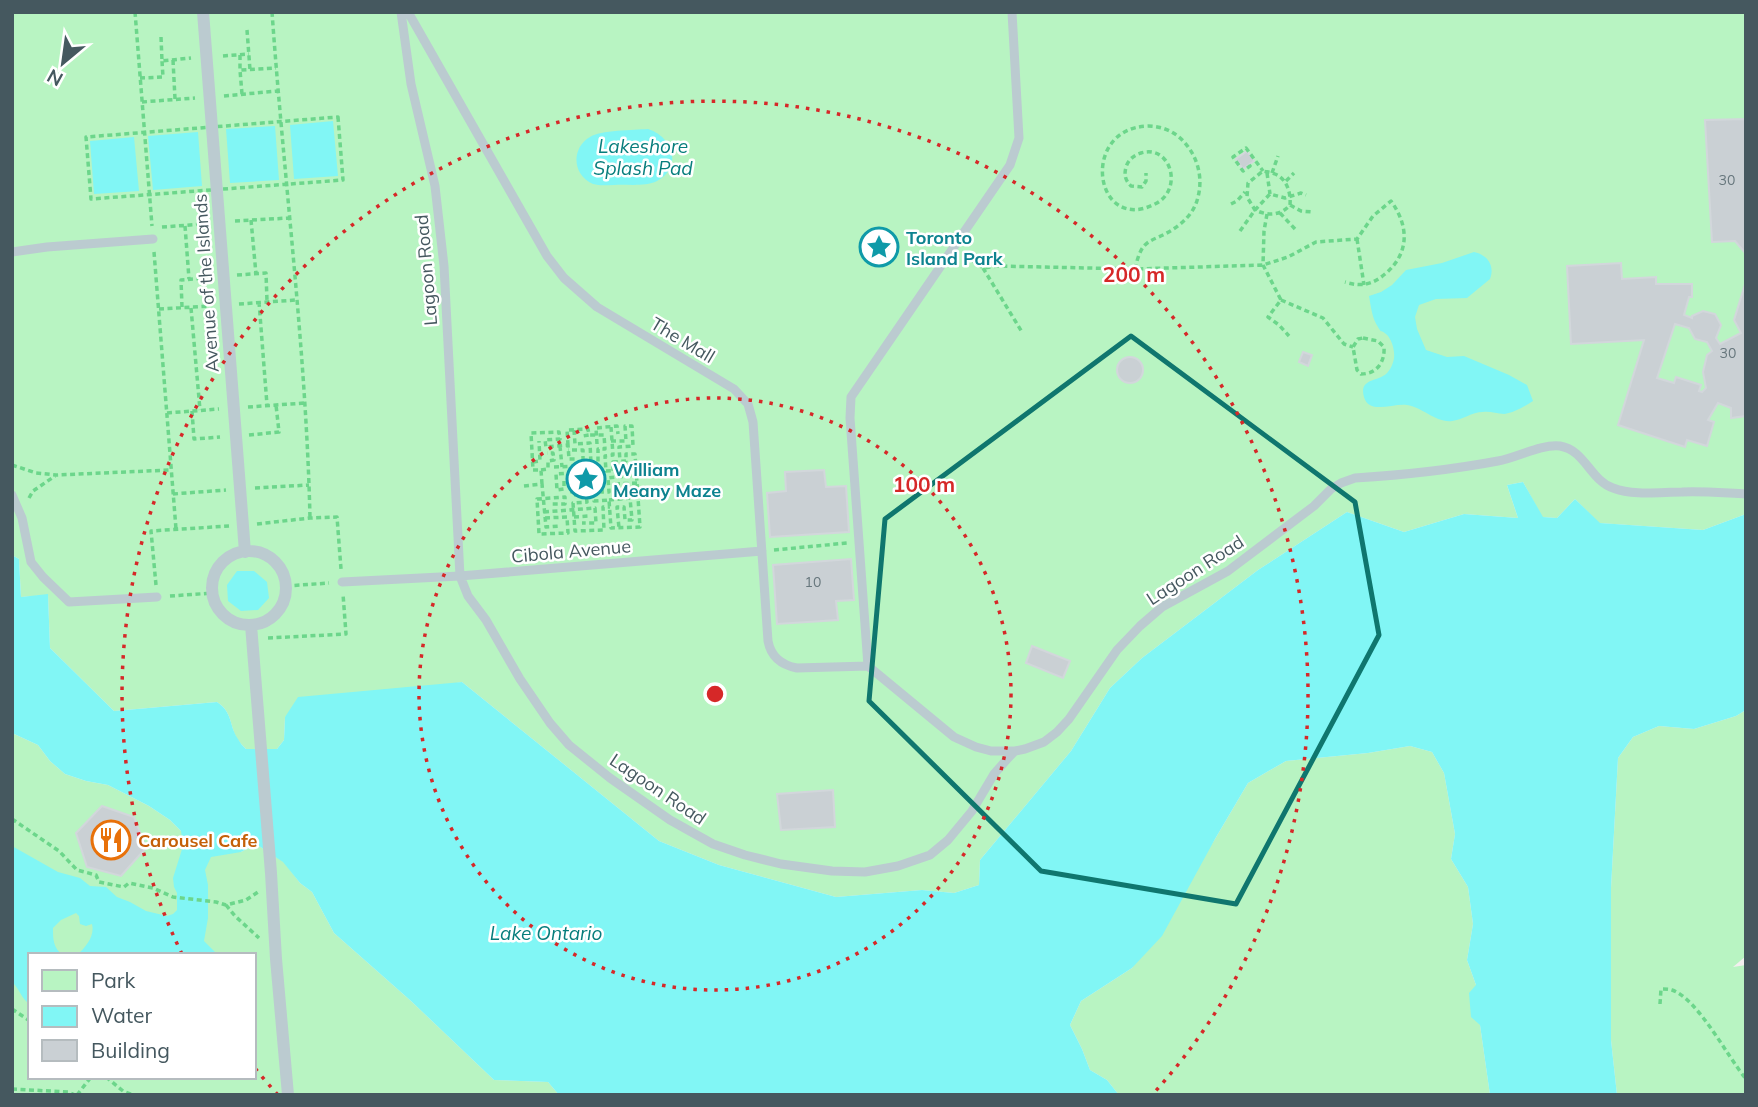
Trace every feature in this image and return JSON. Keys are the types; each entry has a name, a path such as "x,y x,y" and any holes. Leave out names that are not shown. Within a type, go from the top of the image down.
{"street":[{"name":"Avenue of the Islands","path":"203,12 245,552"},
{"path":"245,552 257,552 278,564 286,586 285,598 272,617 251,625 230,620 216,604 213,593 217,570 224,561 245,552"},
{"path":"251,625 288,1095"}],"lane":[{"name":"Lagoon Road","path":"401,12 411,83 435,186 444,266 460,576 468,596 486,620 520,679 550,723 569,745 670,820 713,844 781,864 832,872 865,872 898,866 930,855 948,840 972,811 994,774 1015,751 1044,742 1057,732 1069,719 1116,650 1162,607 1228,571 1314,506 1331,489 1355,478 1456,469 1502,461 1538,449 1560,446 1573,452 1584,461 1597,479 1612,488 1635,492 1746,494"},
{"name":"The Mall","path":"408,12 541,245 564,278 601,309 730,387 746,401 753,422 768,641 776,659 798,669 868,666"},
{"path":"1012,12 1019,138 1010,165 851,397 850,418 868,666 954,737 991,751 1015,751"},
{"path":"12,252 153,239"},
{"path":"12,495 22,518 32,562 43,577 69,602 157,597"},
{"name":"Cibola Avenue","path":"342,582 460,576 761,551"}],"path":[{"path":"135,12 176,529"},
{"path":"272,12 305,403 310,518"},
{"path":"247,30 250,70"},
{"path":"239,54 242,94"},
{"path":"173,60 175,99"},
{"path":"162,61 163,77"},
{"path":"240,70 276,68"},
{"path":"140,78 174,77"},
{"path":"1135,269 1140,250 1145,244 1179,226 1191,214 1198,199 1200,183 1199,166 1192,151 1181,138 1154,126 1126,131 1115,140 1102,165 1101,177 1104,189 1111,198 1132,209 1143,209 1162,200 1168,193 1172,176 1165,160 1151,152 1144,152 1132,158 1125,170 1130,186 1142,187 1146,181 1146,173"},
{"path":"1249,165 1243,171 1233,157 1246,148 1267,172 1286,182 1290,205 1280,213 1267,214 1255,210 1247,197 1248,183 1267,172 1278,156"},
{"path":"1267,172 1270,194"},
{"path":"1286,182 1294,173"},
{"path":"149,194 286,185"},
{"path":"1231,204 1247,191"},
{"path":"1270,194 1285,198 1301,193 1306,195"},
{"path":"1240,230 1270,194"},
{"path":"1345,282 1355,285 1364,285 1371,284 1395,266 1404,240 1400,213 1391,201 1373,216 1357,239 1364,285"},
{"path":"1290,205 1301,211 1314,212"},
{"path":"1280,213 1295,229"},
{"path":"1267,214 1263,265 1281,300 1323,318 1344,344 1353,347"},
{"path":"251,220 256,274"},
{"path":"185,225 189,279"},
{"path":"983,268 999,266 1135,269 1263,265 1288,257 1316,242 1357,239"},
{"path":"954,248 983,268 1022,332"},
{"path":"266,273 267,301"},
{"path":"181,280 182,307"},
{"path":"1281,300 1268,317 1289,336"},
{"path":"259,302 267,405"},
{"path":"191,307 200,410"},
{"path":"1363,338 1378,341 1384,347 1384,355 1377,370 1361,374 1357,370 1353,347 1363,338"},
{"path":"276,405 279,432"},
{"path":"192,411 194,439"},
{"path":"597,444 596,428 617,426 618,434"},
{"path":"611,441 626,441 625,426 632,426 633,446 620,447 620,461"},
{"path":"611,427 612,455 605,456 606,471 628,470"},
{"path":"577,459 569,460 568,430 588,429 589,435"},
{"path":"575,430 575,444 590,443 591,464 598,464 597,449 605,449 604,435 583,436"},
{"path":"547,453 553,453 554,460 548,461 548,469 533,470 531,433 559,432 560,439 545,440 546,447 561,446 583,450 583,466 554,467"},
{"path":"533,462 540,461 539,441"},
{"path":"561,446 562,467"},
{"path":"609,500 611,528 640,527 635,454 626,454 626,461 613,462 613,471"},
{"path":"12,465 36,473 56,475 171,470"},
{"path":"564,481 564,489 557,490 556,474 570,473 570,467"},
{"path":"541,470 546,527 560,526"},
{"path":"600,472 602,492 609,492 608,478 636,475"},
{"path":"22,518 33,491 56,475"},
{"path":"586,479 601,479"},
{"path":"571,480 572,495 586,494 587,502 573,503 575,531 604,530 603,507 610,507"},
{"path":"637,483 615,484 616,491 637,489"},
{"path":"524,486 542,484"},
{"path":"594,492 594,501 630,498 632,520 625,520 624,507 617,507 619,528"},
{"path":"545,518 567,517 568,533 539,534 537,499 565,497 565,504 551,504"},
{"path":"544,512 595,508 596,523 582,523"},
{"path":"574,517 589,516"},
{"path":"213,593 157,597 151,531 337,517 346,634 252,639"},
{"path":"761,551 859,542"},
{"path":"286,586 342,582"},
{"path":"12,818 60,851 77,870 96,874 99,882 124,887 129,883 153,888 173,897 226,905 246,900 272,879"},
{"path":"226,905 276,959"},
{"path":"1660,1004 1661,989 1672,990 1685,997 1746,1079"},
{"path":"12,1009 28,1020"},
{"path":"12,1089 68,1092 76,1095 89,1079"},
{"path":"108,1079 123,1091 133,1095"}],"highlighted area":[{"path":"1131,336 1355,502 1379,635 1236,904 1041,871 869,701 885,519"}],"green space":[{"name":"Toronto Island Park","path":"12,12 1746,12 1746,514 1703,530 1599,523 1575,499 1557,518 1542,517 1523,482 1507,485 1518,518 1464,514 1404,532 1347,512 1258,570 1142,658 1110,688 1071,751 980,860 979,885 954,893 922,890 836,897 719,865 659,841 462,682 285,717 284,740 277,749 246,749 235,735 226,710 217,702 114,711 50,648 48,595 21,597 19,559 12,555"},
{"path":"1746,710 1746,956 1733,967 1746,965 1746,1095 1617,1095 1611,1040 1611,888 1618,758 1633,737 1659,726 1694,729 1736,716"},
{"path":"12,733 38,745 50,761 65,774 108,785 149,806 181,831 241,852 256,844 284,862 300,883 312,892 334,933 494,1080 548,1082 559,1095 12,1095"},
{"path":"1410,746 1432,752 1444,773 1455,834 1451,859 1468,887 1473,924 1467,960 1476,985 1490,1095 1119,1095 1107,1080 1090,1070 1070,1025 1081,1001 1132,968 1248,783 1286,761"}],"water":[{"path":"333,121 338,176 294,179 290,125"},
{"path":"275,126 279,180 230,183 226,129"},
{"name":"Lakeshore Splash Pad","path":"648,129 664,139 672,153 670,168 657,181 642,185 598,185 586,180 581,174 576,161 577,154 590,137 609,132"},
{"path":"198,132 202,186 153,190 148,136"},
{"path":"134,137 139,191 94,194 90,141"},
{"path":"1474,252 1489,262 1492,270 1490,279 1467,298 1436,299 1419,305 1415,317 1417,329 1426,350 1447,357 1464,356 1509,375 1527,385 1533,401 1508,413 1479,412 1452,421 1440,420 1407,405 1371,406 1364,397 1364,387 1387,373 1392,366 1394,355 1390,339 1374,320 1369,296 1392,285 1406,270 1442,263"},
{"name":"Lake Ontario","path":"1523,482 1543,517 1557,518 1575,499 1600,523 1703,530 1746,514 1746,710 1736,716 1694,729 1659,726 1633,737 1618,758 1611,888 1611,1040 1617,1095 1490,1095 1480,1025 1471,1017 1469,993 1476,985 1467,960 1473,924 1468,887 1451,859 1455,834 1444,773 1432,752 1410,746 1286,761 1248,783 1162,936 1132,968 1081,1001 1070,1025 1090,1070 1107,1080 1119,1095 559,1095 548,1082 494,1080 334,933 312,892 300,883 283,862 256,844 241,852 211,857 205,870 208,918 204,941 216,953 79,953 89,941 93,928 92,924 80,924 76,913 61,920 53,928 55,946 61,953 28,953 28,1002 12,982 12,846 58,872 80,878 90,886 106,887 117,897 146,911 167,916 177,910 177,893 173,878 183,846 181,831 149,806 108,785 65,774 50,761 38,745 12,733 12,555 19,559 21,597 48,594 50,648 114,711 217,702 226,710 235,734 246,749 277,749 284,740 285,717 298,697 462,682 659,841 719,865 836,897 922,890 954,893 979,885 980,860 1071,751 1110,688 1142,658 1258,570 1347,512 1404,532 1464,514 1518,518 1507,485"},
{"path":"237,571 254,571 267,582 269,598 258,610 241,611 228,601 227,585"}],"building":[{"path":"1746,119 1746,254 1735,241 1712,242 1705,120"},
{"path":"1247,151 1254,161 1243,169 1236,159"},
{"path":"1621,263 1622,279 1656,277 1656,284 1692,284 1692,297 1689,297 1684,315 1692,318 1703,311 1715,314 1721,325 1716,338 1720,344 1741,333 1734,320 1746,281 1746,416 1731,418 1731,408 1718,403 1708,420 1714,422 1707,446 1687,440 1685,447 1618,425 1644,340 1571,344 1567,266","holes":["1675,324 1689,328 1695,339 1707,342 1712,351 1707,355 1703,372 1706,388 1702,392 1699,391 1701,385 1676,377 1674,383 1657,378"]},
{"path":"1303,352 1312,355 1308,366 1299,362"},
{"path":"1130,357 1139,361 1143,370 1139,379 1130,383 1121,379 1117,370 1121,361"},
{"path":"824,470 826,487 846,486 849,532 770,537 767,493 786,491 785,472"},
{"path":"851,559 854,600 836,601 838,620 777,624 773,565"},
{"path":"1032,646 1070,661 1063,678 1026,663"},
{"path":"833,790 835,827 781,830 777,794"},
{"name":"Carousel Cafe","path":"102,806 134,817 146,848 121,876 87,867 76,833"}],"place":[{"name":"Toronto Island Park","path":"879,247"},
{"name":"William Meany Maze","path":"586,479"},
{"name":"Carousel Cafe","path":"111,840"}]}
